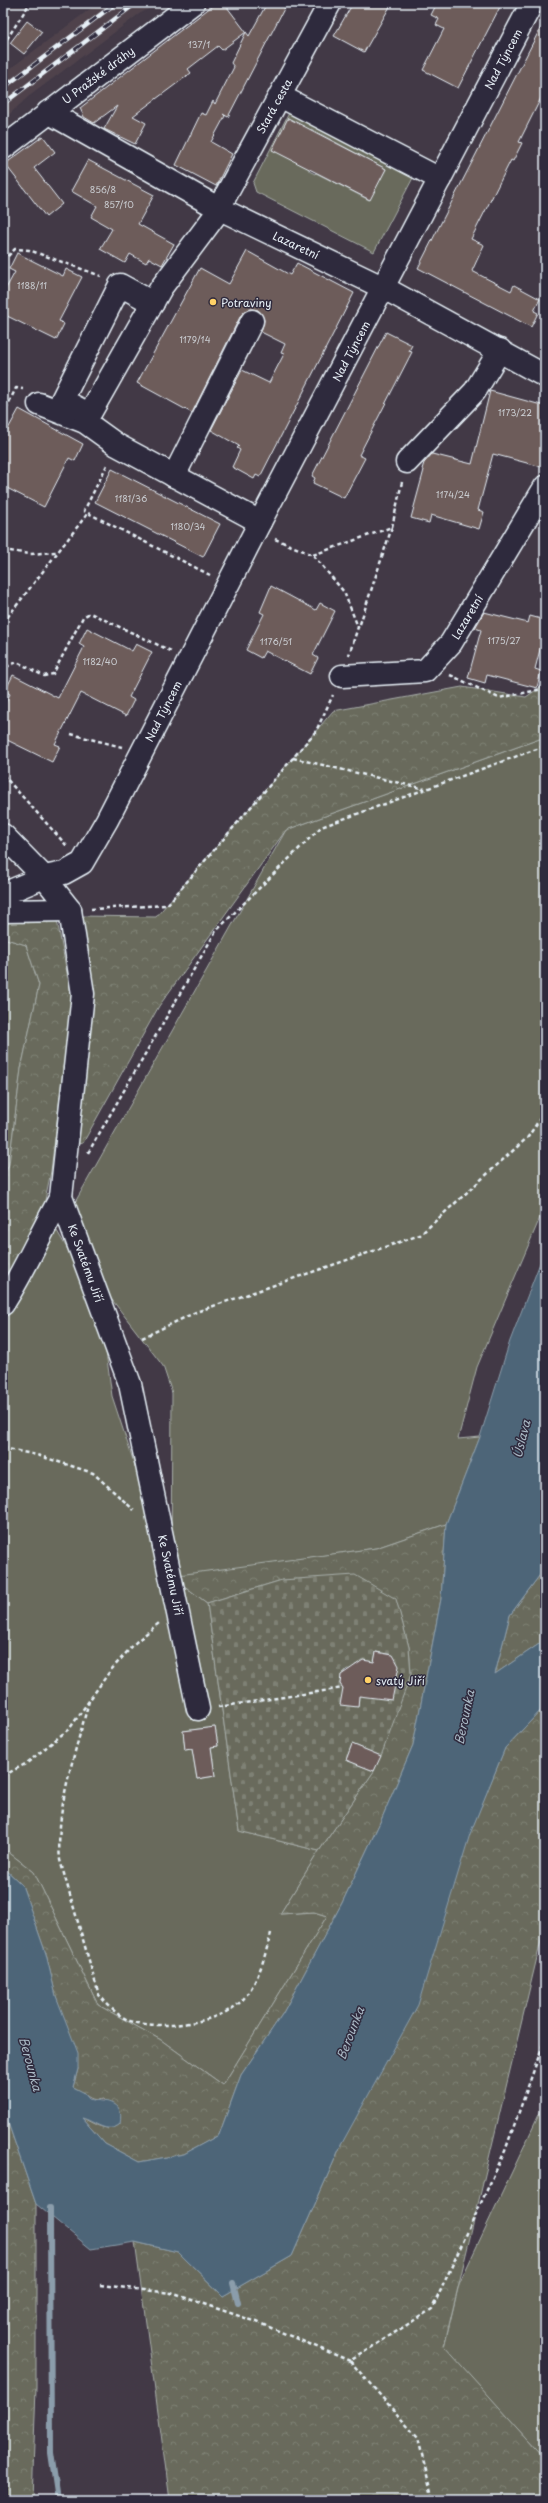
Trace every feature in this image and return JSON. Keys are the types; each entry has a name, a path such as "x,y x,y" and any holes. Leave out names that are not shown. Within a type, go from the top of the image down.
{"street":[{"name":"U Pražské dráhy","path":"3,148 48,112 193,3"},
{"name":"Stará cesta","path":"88,418 161,288 214,217 330,3"},
{"name":"Nad Týncem","path":"82,863 107,820 265,529 384,288 532,3"},
{"path":"280,96 440,179"},
{"name":"Lazaretní","path":"48,112 218,208 384,288 500,350 545,376"},
{"path":"153,303 120,285 62,400 88,418 117,445 265,529"},
{"path":"174,476 252,321"},
{"path":"407,462 475,391 500,350"},
{"path":"39,404 88,418"},
{"name":"Lazaretní","path":"425,671 451,643 545,487"},
{"path":"342,676 425,671"},
{"name":"Ke Svatému Jiří","path":"3,835 44,877 70,910 83,994 62,1197 130,1384 198,1709"},
{"path":"3,894 44,877 64,873 82,863"},
{"path":"3,911 70,910"},
{"path":"3,1304 20,1278 45,1225 62,1197"}],"path":[{"path":"3,45 30,3"},
{"path":"3,261 15,249 29,250 120,285"},
{"path":"117,445 84,511 210,574"},
{"path":"70,910 167,904 316,731 342,676 392,527 407,462"},
{"path":"3,623 88,513"},
{"path":"312,555 392,527"},
{"path":"265,529 312,555 344,592 358,627"},
{"path":"3,550 30,554 57,552"},
{"path":"3,674 8,666 17,662 44,676 53,674 83,617 90,613 174,653"},
{"path":"425,671 435,675 453,675 499,698 538,690 545,684"},
{"path":"71,734 124,748"},
{"path":"86,1157 216,931 322,827 545,746"},
{"path":"293,758 426,789"},
{"path":"3,775 82,863"},
{"path":"142,1338 196,1312 420,1235 528,1137 545,1111"},
{"path":"3,1448 37,1455 93,1473 137,1513"},
{"path":"3,1776 50,1746 70,1728 110,1671 136,1642 161,1622 178,1612"},
{"path":"198,1709 344,1688"},
{"path":"89,1701 62,1808 58,1838 60,1860 99,1994 110,2008 133,2022 154,2024 196,2022 228,2013 245,1998 261,1969 271,1933"},
{"path":"350,2360 432,2309 505,2151 545,2039"},
{"path":"100,2286 171,2293 257,2322 350,2360 418,2438 434,2500"}],"shaded area":[{"path":"98,3 159,3 139,14 28,97 3,120 3,71 11,68"}],"green space":[{"path":"289,113 415,174 374,252 256,192 253,183","holes":["311,129 386,169 369,200 316,173 315,174 309,171"]},
{"path":"545,684 545,737 286,830 159,1006 83,1143 72,1145 80,916 156,917 333,711 462,687 526,697"},
{"path":"545,737 545,1206 477,1367 458,1439 480,1437 446,1524 376,1548 172,1577 207,1603 239,1831 319,1851 280,1914 314,1912 327,1916 223,2085 161,2040 98,2005 34,1872 3,1848 3,1312 57,1231 82,1274 106,1352 112,1396 171,1575 172,1393 163,1366 106,1292 74,1204 286,830","holes":["215,1727 218,1746 211,1747 215,1776 197,1779 192,1749 185,1750 183,1731"]},
{"path":"3,914 56,915 72,999 51,1171 42,1215 3,1292 3,1181 9,1164 21,1069 39,985 26,945 3,938"},
{"path":"3,938 26,945 39,985 21,1069 9,1164 3,1181"},
{"path":"446,1524 441,1599 413,1745 382,1818 342,1903 283,2013 241,2075 219,2135 184,2154 139,2162 105,2144 81,2117 106,2128 115,2127 120,2124 103,2099 94,2100 73,2087 78,2069 56,1996 46,1954 22,1885 3,1867 3,1848 34,1872 98,2005 161,2040 223,2085 327,1916 314,1912 280,1914 319,1851 374,1771 411,1674 409,1647 396,1600 282,1580 207,1603 171,1576 376,1548"},
{"path":"545,1568 545,1640 495,1674 510,1615"},
{"path":"355,1575 396,1599 409,1647 411,1674 381,1756 352,1744 346,1760 374,1771 319,1851 239,1831 207,1603 282,1580","holes":["376,1652 391,1655 359,1696 358,1707 340,1684 341,1675 347,1669 354,1670 355,1665 360,1663 361,1660 374,1662"]},
{"path":"545,1706 545,1924 444,2346 545,2458 545,2500 170,2500 135,2242 178,2252 223,2296 292,2256 341,2145 505,1748"},
{"path":"545,2102 545,2458 444,2347 459,2284"},
{"path":"3,2108 36,2204 36,2387 32,2500 3,2500"}],"water":[{"path":"545,1250 545,1568 510,1615 495,1674 545,1640 545,1706 505,1748 470,1834 418,2005 341,2145 292,2256 223,2296 178,2252 135,2242 91,2249 36,2204 3,2108 3,1867 22,1885 46,1954 56,1996 78,2053 78,2069 73,2087 83,2092 89,2099 116,2105 121,2115 120,2124 110,2128 106,2128 82,2118 105,2144 139,2162 184,2154 219,2135 241,2075 283,2013 342,1903 382,1818 413,1745 441,1599 446,1524 480,1437 510,1341"}],"building":[{"path":"216,3 224,3 246,32 222,50 218,46 188,69 191,73 133,116 146,123 135,144 104,129 117,106 94,123 84,117 80,108"},
{"path":"267,3 287,3 228,117 223,114 225,116 211,142 232,154 216,186 176,165 201,113 206,115 213,101 215,104 234,67 231,63 246,32 249,36"},
{"path":"353,3 392,3 364,52 334,36"},
{"path":"437,3 502,3 458,88 423,70 444,29 436,25 439,19 431,15"},
{"path":"545,19 545,90 519,142 522,143 513,161 511,160 471,239 484,245 472,271 511,291 514,285 540,299 534,311 538,313 531,327 418,268"},
{"path":"27,21 42,32 24,54 10,43"},
{"path":"288,118 386,169 370,200 272,150"},
{"path":"43,136 55,152 34,168 62,204 46,217 5,164"},
{"path":"88,160 154,195 138,224 174,244 162,265 149,258 146,263 130,254 125,263 100,249 112,229 91,217 97,206 71,191"},
{"path":"247,251 290,275 297,263 354,293 260,477 256,475 254,479 232,467 240,450 237,448 239,446 211,430 242,370 269,383 284,354 281,353 285,344 261,332 264,320 258,310 251,309 241,315 192,413 137,383 200,268 229,284"},
{"path":"17,253 63,276 66,269 82,277 59,321 64,324 56,340 3,314 3,294 15,272 9,269"},
{"path":"386,332 412,345 409,351 412,352 359,455 365,458 344,498 313,483 315,478 312,476"},
{"path":"490,391 545,406 545,434 541,448 545,449 545,456 542,467 493,454 478,510 484,512 479,529 431,515 429,523 411,518 424,470 422,469 424,463 432,454 472,464"},
{"path":"19,409 83,444 75,461 69,458 44,507 3,486 3,438"},
{"path":"112,469 220,524 203,557 95,502"},
{"path":"271,586 316,610 320,603 335,611 313,655 318,658 310,674 265,651 261,658 246,650 264,614 260,612"},
{"path":"484,612 528,623 530,616 545,620 545,630 535,669 541,671 537,688 487,675 485,683 468,678 481,630 475,628"},
{"path":"87,628 132,651 136,644 152,652 129,697 134,700 126,716 81,693 55,744 60,746 52,762 3,738 3,708 10,694 5,691 13,675 58,698 84,647 79,644"},
{"name":"svatý Jiří","path":"376,1652 393,1655 399,1666 392,1700 359,1696 358,1707 340,1705 343,1688 340,1684 341,1675 363,1660 374,1662"},
{"path":"215,1727 218,1746 211,1747 215,1776 197,1779 192,1749 185,1750 183,1731"},
{"path":"352,1744 381,1756 374,1771 346,1760"}],"waterway":[{"path":"50,2208 51,2453 58,2500"},
{"path":"233,2283 238,2303"}],"railway":[{"path":"3,88 116,3"},
{"path":"3,104 136,3"}],"place":[{"name":"Potraviny","path":"213,302"},
{"name":"svatý Jiří","path":"368,1680"}],"water label":[{"name":"Úslava","path":"521,1439"},
{"name":"Berounka","path":"464,1717"},
{"name":"Berounka","path":"350,2033"},
{"name":"Berounka","path":"31,2064"}]}
